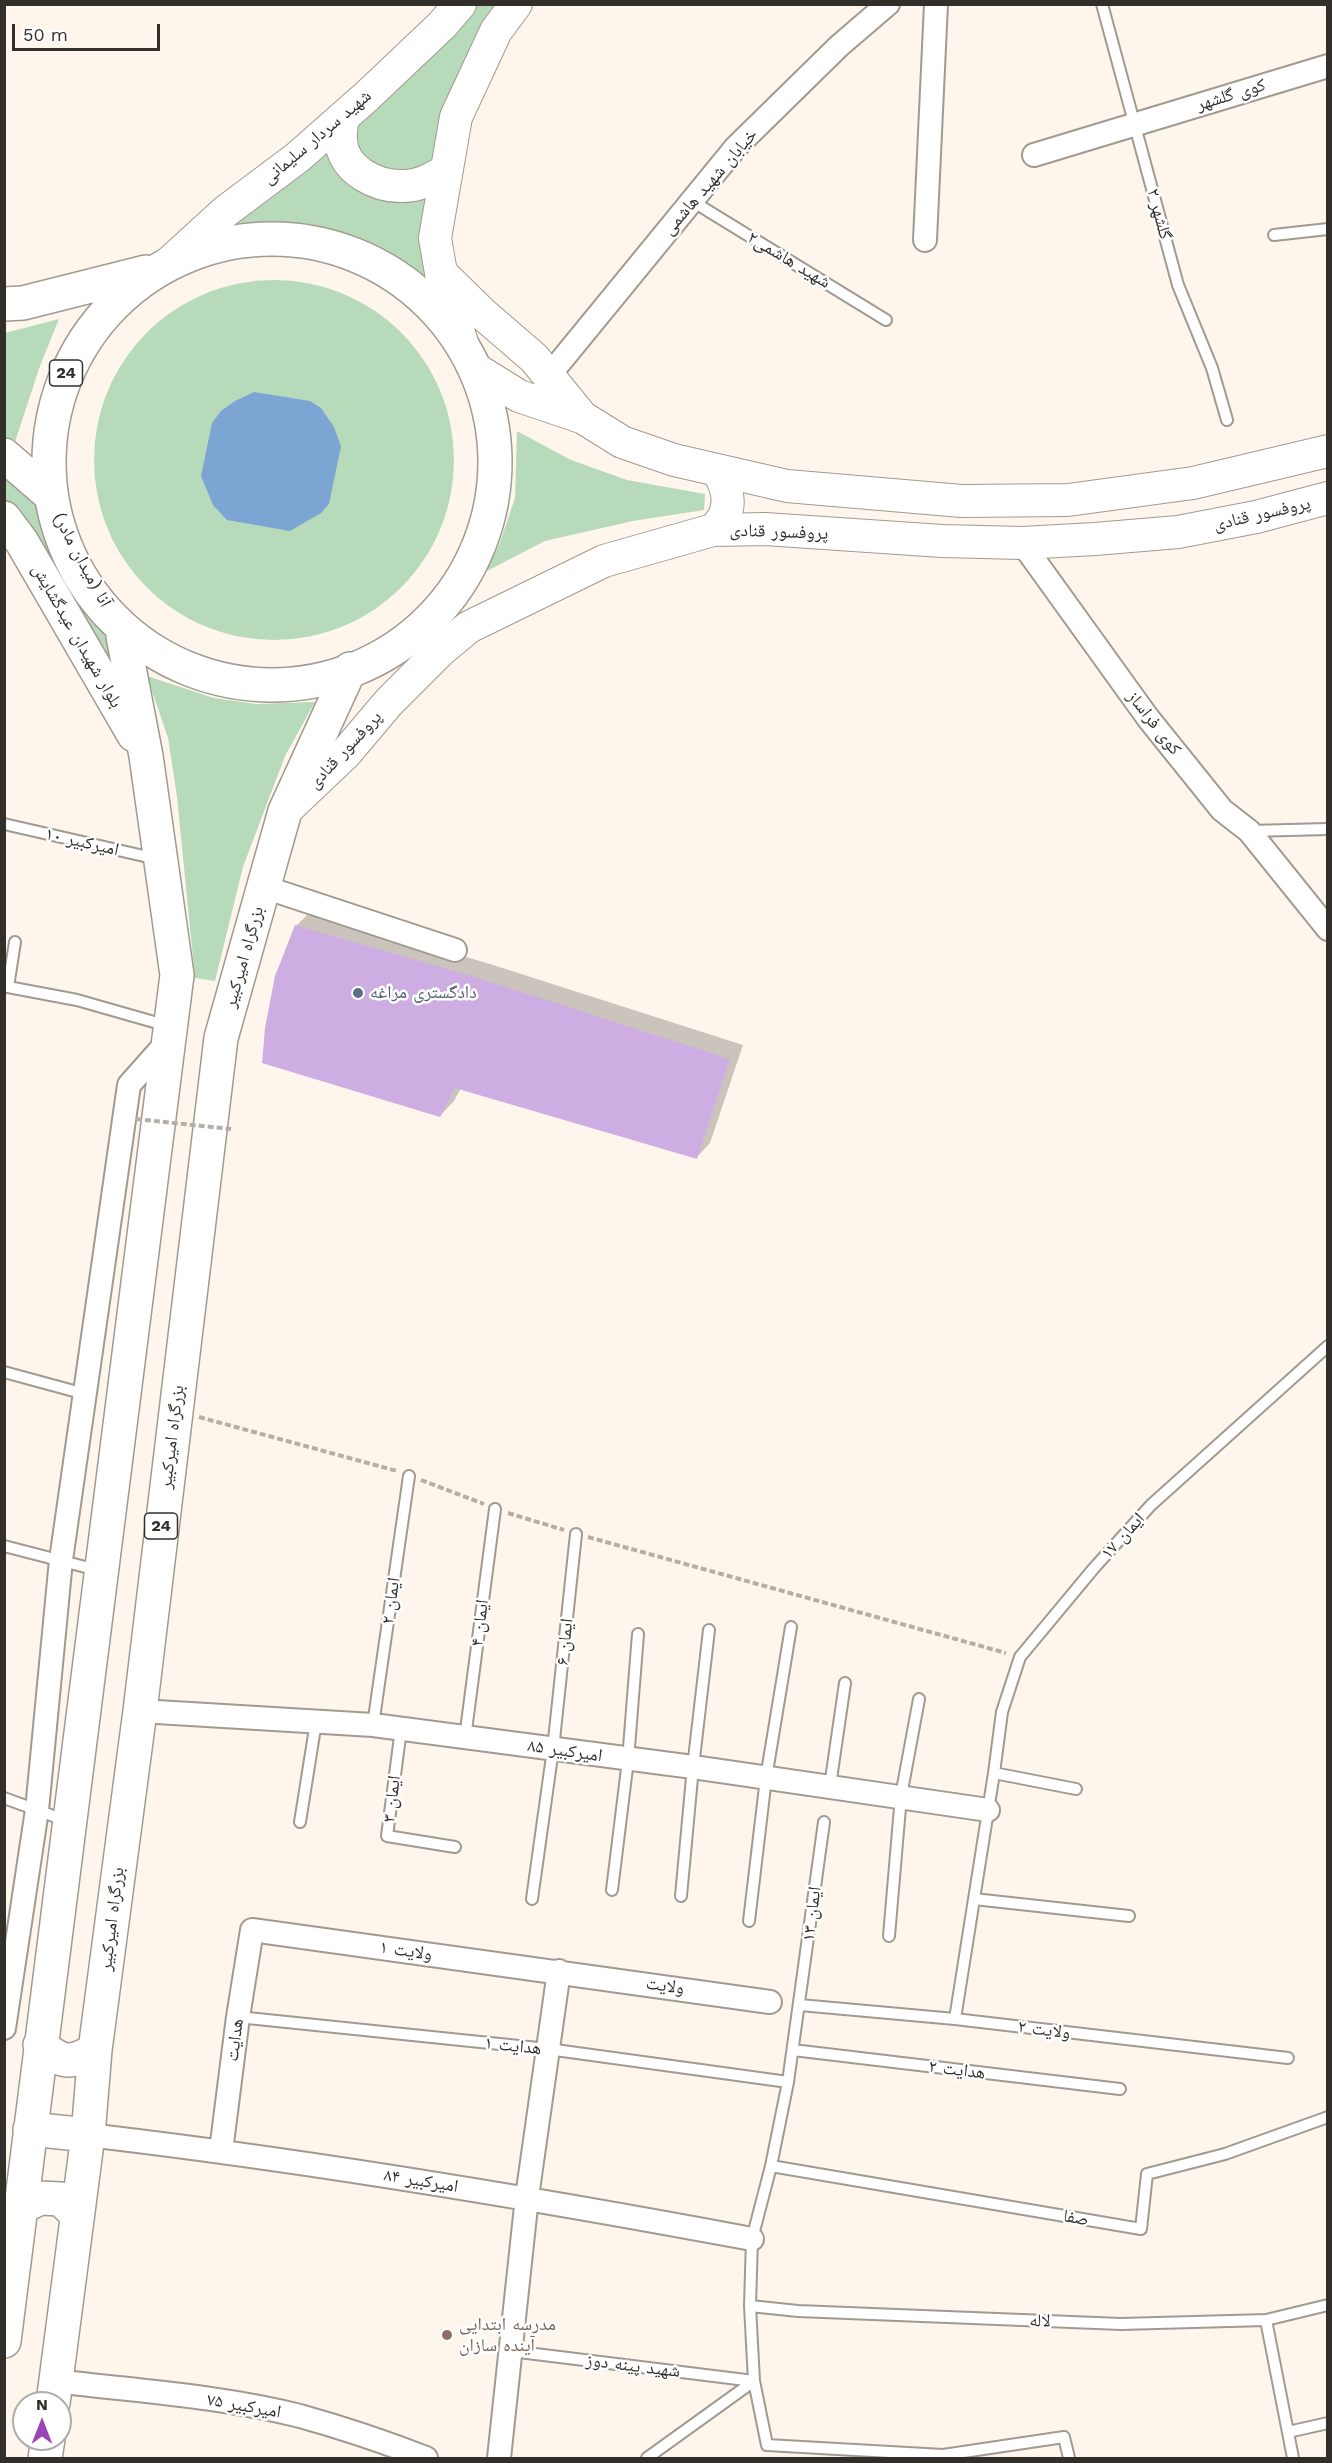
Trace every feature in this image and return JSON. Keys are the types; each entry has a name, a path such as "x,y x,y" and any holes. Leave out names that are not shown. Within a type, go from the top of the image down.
{"main road":[{"name":"شهید سردار سلیمانی","path":"163,266 226,211 298,157 442,25 460,4"},
{"path":"516,4 496,31 456,117 435,238 441,273 468,355 519,396 582,417 622,441 674,460 787,486 962,501 1068,500 1193,483 1328,451"},
{"path":"343,117 340,142 350,165 375,182 403,186 431,180 447,170"},
{"name":"آنا (میدان مادر)","path":"276,238 331,246 382,267 426,300 468,355 485,392 496,445 494,500 478,552 451,599 432,622 350,669 309,684 235,685 165,661 123,636 66,538 48,493 49,427 69,365 105,311 163,266 221,244 276,238"},
{"name":"24","path":"4,304 23,303 163,266"},
{"path":"441,273 484,315 534,358 582,417"},
{"path":"4,455 48,493"},
{"path":"713,530 723,522 729,499 725,483 717,470"},
{"path":"778,530 770,507 773,498 787,486"},
{"name":"پروفسور قنادی","path":"285,811 345,754 389,702 440,651 469,627 604,561 713,530 778,530 920,540 1022,543 1178,532 1256,517 1328,498"},
{"name":"بلوار شهیدان عیدگشایش","path":"4,518 22,542 147,756"},
{"name":"24","path":"4,2341 177,975 147,756 123,636"},
{"name":"بزرگراه امیرکبیر","path":"54,2391 88,2135 95,2050 140,1712 221,1038 285,811 350,669"},
{"path":"40,2045 57,2059 76,2061 95,2050"},
{"path":"30,2129 88,2135"},
{"path":"22,2207 40,2198 62,2199 77,2215"}],"street":[{"name":"خیابان شهید هاشمی","path":"547,374 564,358 736,147 839,46 888,4"},
{"path":"926,240 936,4"},
{"name":"کوی گلشهر","path":"1034,155 1328,66"},
{"name":"کوی فراساز","path":"1022,543 1148,718 1222,810 1250,831 1328,929"},
{"path":"264,887 455,950"},
{"path":"4,2028 7,1994 37,1810 62,1560 129,1085 169,1034"},
{"name":"امیرکبیر ۸۵","path":"140,1712 373,1725 693,1767 988,1810"},
{"name":"ولایت ۱","path":"252,1930 559,1971"},
{"name":"هدایت","path":"222,2151 238,2017 252,1930"},
{"path":"499,2458 527,2197 559,1971"},
{"name":"ولایت","path":"559,1971 770,2002"},
{"path":"7,1994 47,2002"},
{"name":"امیرکبیر ۸۴","path":"88,2135 222,2151 527,2197 752,2239"},
{"name":"امیرکبیر ۷۵","path":"72,2393 214,2400 298,2416 370,2437 426,2458"}],"lane":[{"name":"گلشهر ۲","path":"1102,4 1178,285 1212,368 1227,420"},
{"name":"شهید هاشمی۲","path":"692,201 886,320"},
{"path":"1274,235 1328,229"},
{"name":"امیرکبیر ۱۰","path":"4,825 160,860"},
{"path":"1250,831 1328,829"},
{"path":"15,942 8,987 77,1000 169,1034"},
{"name":"ایمان ۱۷","path":"955,2019 1002,1712 1020,1657 1094,1568 1151,1505 1328,1346"},
{"path":"4,1372 85,1394"},
{"name":"ایمان ۲","path":"373,1725 409,1476"},
{"name":"ایمان ۴","path":"465,1737 495,1509"},
{"name":"ایمان ۶","path":"531,1899 553,1749 576,1534"},
{"path":"4,1546 101,1571"},
{"path":"749,1921 766,1778 791,1627"},
{"path":"681,1896 709,1630"},
{"path":"612,1890 628,1760 638,1634"},
{"path":"830,1786 845,1683"},
{"path":"889,1936 901,1796 919,1699"},
{"path":"300,1822 316,1722"},
{"name":"ایمان ۳","path":"401,1729 387,1836 455,1847"},
{"path":"994,1773 1076,1789"},
{"path":"4,1798 70,1823"},
{"name":"ایمان ۱۳","path":"824,1822 788,2082 771,2166 752,2239 750,2306 754,2381 766,2445 943,2455 1064,2437 1069,2458"},
{"path":"974,1899 1130,1916"},
{"name":"ولایت ۲","path":"800,2005 955,2019 1288,2058"},
{"name":"هدایت ۱","path":"238,2017 548,2049 788,2082"},
{"name":"هدایت ۲","path":"793,2050 1120,2089"},
{"name":"صفا","path":"771,2166 1141,2229 1147,2174 1225,2154 1328,2117"},
{"name":"لاله","path":"750,2306 798,2311 1121,2324 1266,2320 1328,2306"},
{"path":"1266,2320 1293,2458"},
{"name":"شهید پینه دوز","path":"511,2351 754,2381"},
{"path":"649,2458 754,2381"},
{"path":"1288,2432 1328,2422"}],"path":[{"path":"136,1119 231,1129"},
{"path":"175,1411 387,1467 495,1509 576,1534 1020,1657"}],"green space":[{"path":"470,5 496,5 440,160 429,171 374,169 359,157 350,126"},
{"path":"330,139 333,157 436,186 444,303 368,250 300,230 250,232 200,240"},
{"path":"274,280 309,283 343,293 374,310 401,333 424,360 441,391 451,425 454,460 451,495 441,529 424,560 401,587 374,610 343,627 309,637 274,640 239,637 205,627 174,610 147,587 124,560 107,529 97,495 94,460 97,425 107,391 124,360 147,333 174,310 205,293 239,283"},
{"path":"59,319 40,366 14,445 5,438 5,333"},
{"path":"517,431 571,460 627,480 705,494 704,510 633,521 545,541 485,572 499,545 515,498"},
{"path":"4,455 48,493 66,538 123,636 146,756 5,518"},
{"path":"147,676 214,698 256,704 315,702 285,756 243,867 215,981 195,978 177,797 168,738"}],"water":[{"path":"254,392 310,401 321,408 334,427 341,446 329,504 321,513 290,531 227,520 213,505 201,476 212,423 221,411"}],"building":[{"path":"295,925 475,977 730,1059 697,1159 455,1088 440,1117 262,1063 265,1028 275,976"}],"place":[{"name":"دادگستری مراغه","path":"358,993"},
{"name":"مدرسه ابتدایی آینده سازان","path":"447,2335"}]}
